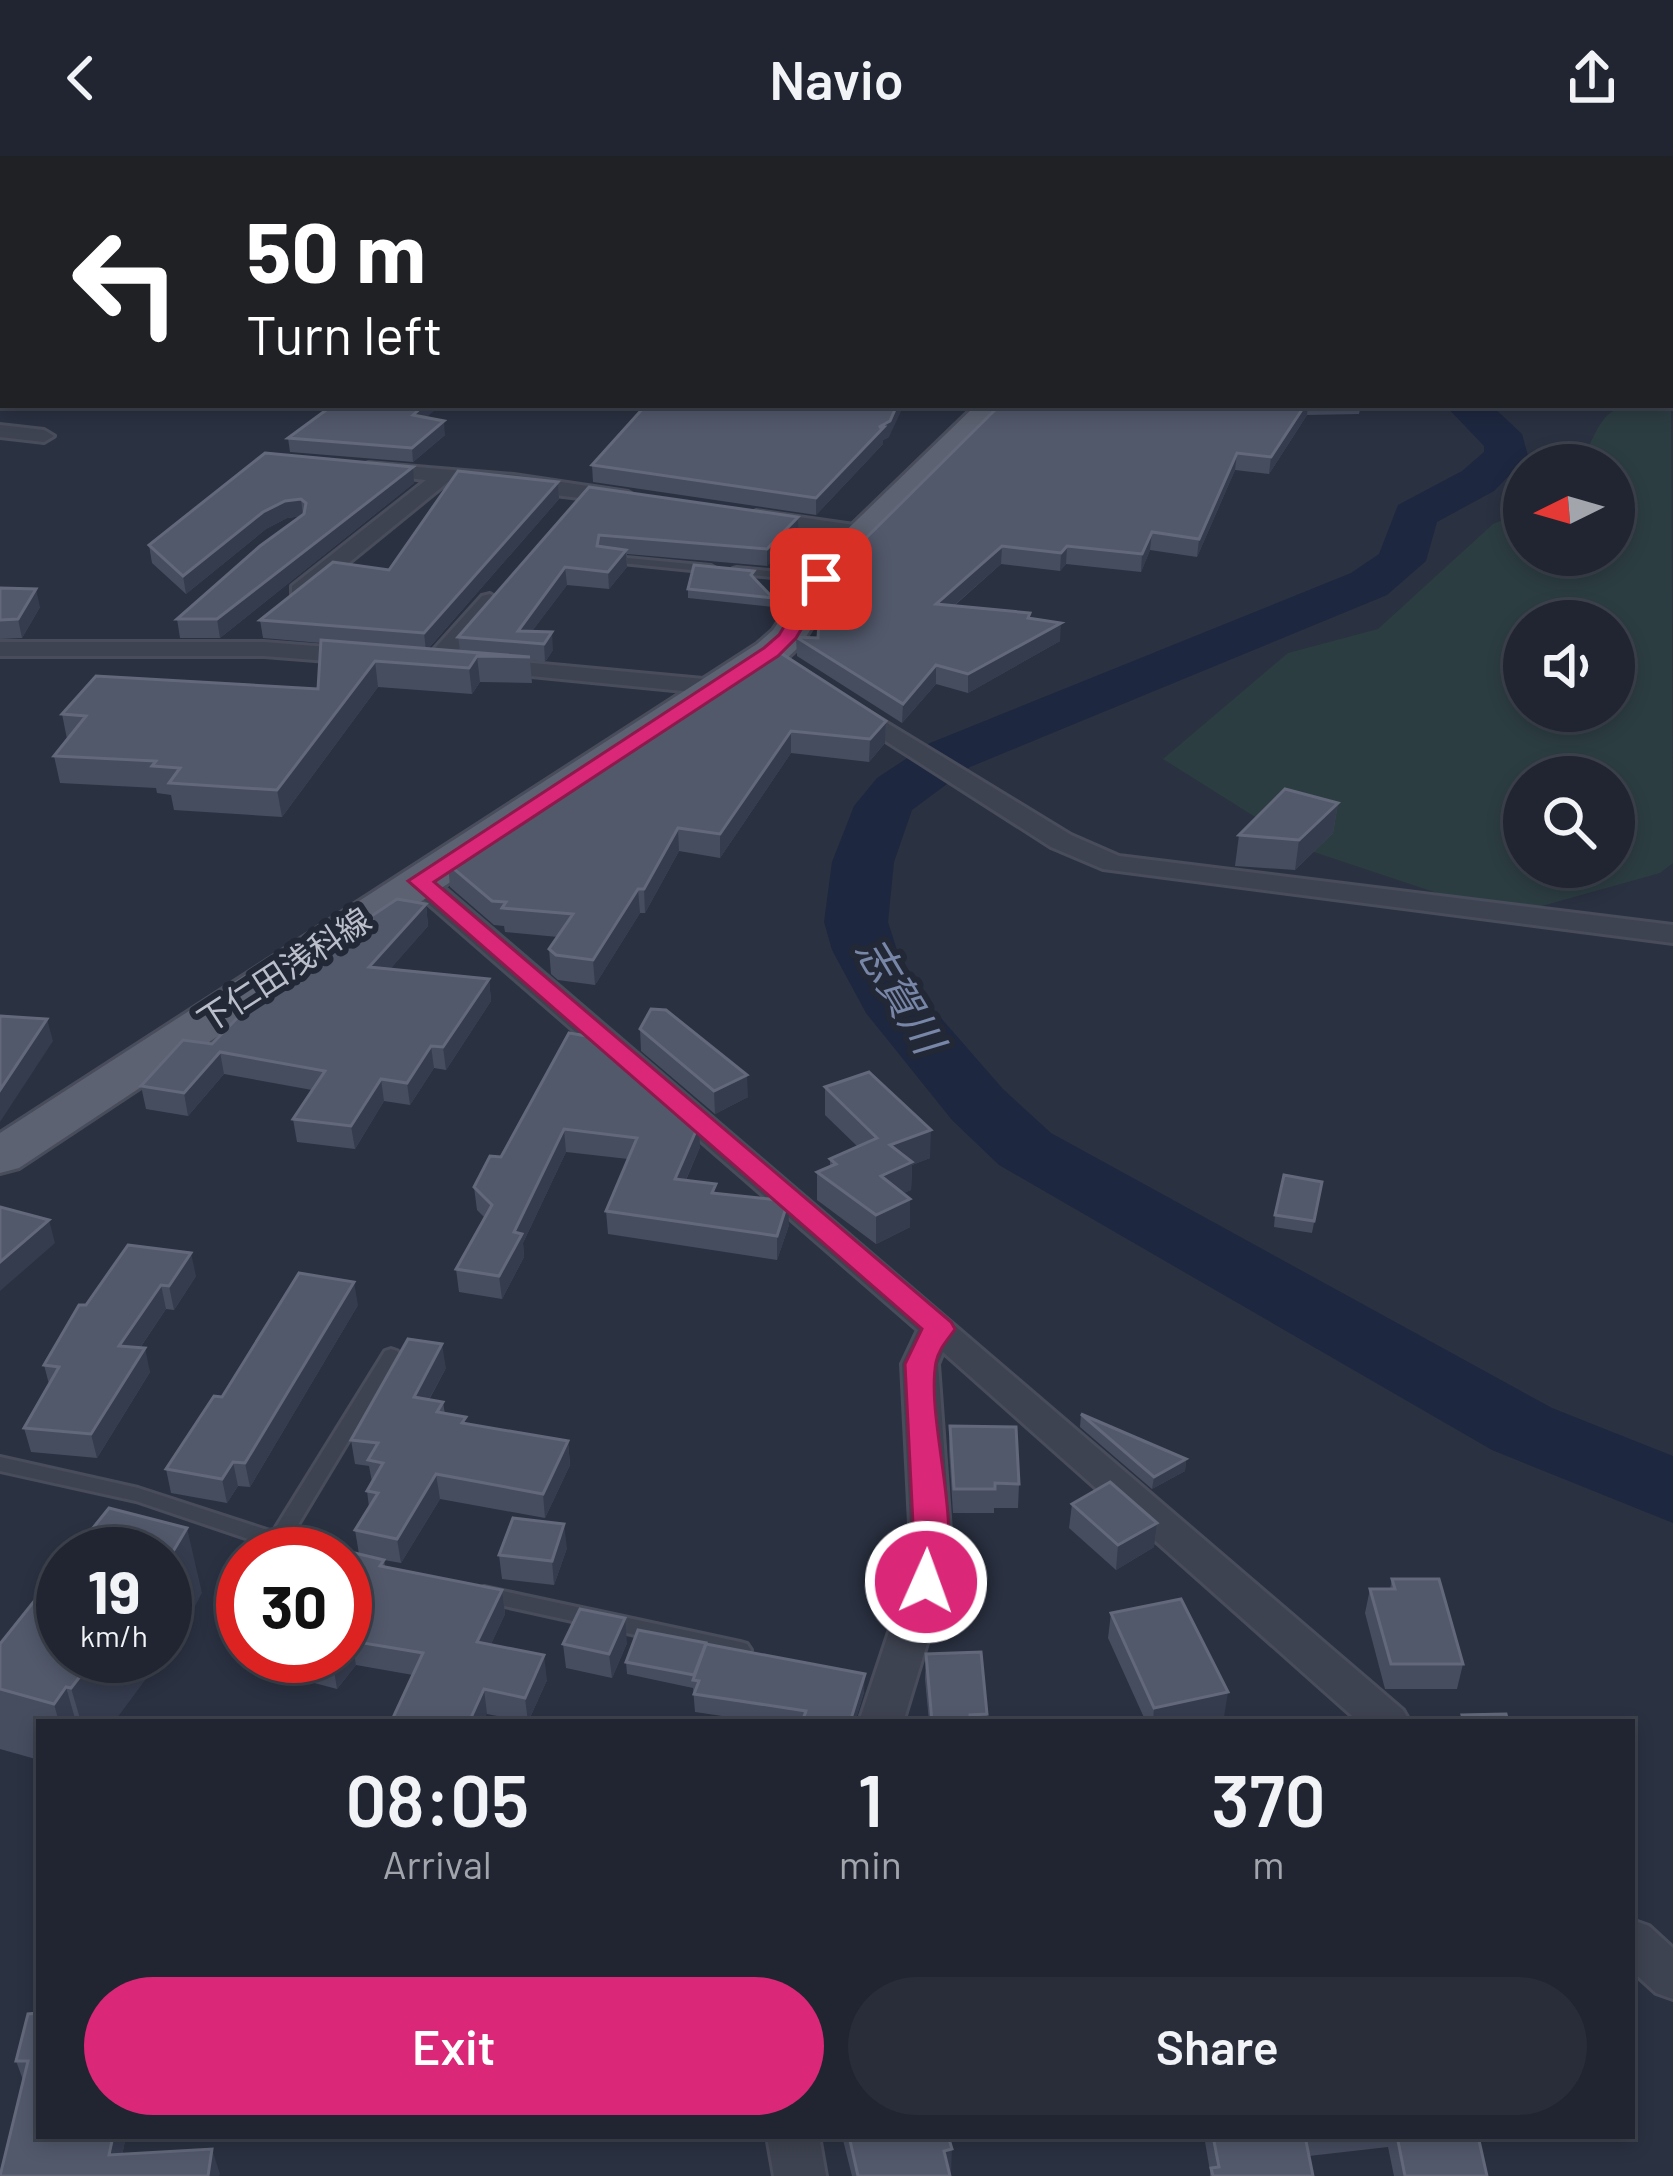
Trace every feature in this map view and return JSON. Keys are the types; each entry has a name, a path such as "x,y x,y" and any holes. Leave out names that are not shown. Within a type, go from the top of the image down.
{"main road":[{"name":"下仁田浅科線","path":"0,1157 714,687 780,658 821,579 861,532 991,408"}],"street":[{"path":"0,431 44,436"},
{"path":"337,467 444,476 577,499 653,502"},
{"path":"228,649 444,476"},
{"path":"722,512 861,532"},
{"path":"413,660 503,587"},
{"path":"148,648 179,620"},
{"path":"0,649 228,649 714,687"},
{"path":"835,697 1061,841 1113,863 1673,934"},
{"path":"419,881 1385,1719"},
{"path":"882,1695 926,1582 931,1544 920,1364 929,1340 940,1329"},
{"path":"1635,1944 1673,1978"},
{"path":"794,2139 800,2176"}],"lane":[{"path":"604,559 821,579"},
{"path":"286,1527 391,1355"},
{"path":"0,1465 138,1495 238,1527"},
{"path":"471,1592 759,1654"}],"shaded area":[{"path":"1620,408 1671,408 1673,863 1660,873 1635,880 1635,756 1503,756 1503,888 1606,888 1506,916 1308,850 1163,759 1288,653 1378,629 1503,520 1503,576 1635,576 1635,444 1590,444 1604,420"}],"building":[{"path":"329,408 421,408 413,415 444,421 412,448 288,438"},
{"path":"643,408 896,408 890,421 879,427 884,427 816,498 592,465"},
{"path":"997,408 1303,408 1271,457 1237,453 1199,539 1152,532 1142,554 1067,546 1061,553 1002,546 936,604 1030,613 1028,618 1061,623 968,674 936,665 903,704 796,637 818,638 820,604 859,545"},
{"path":"265,453 413,467 217,619 177,619 304,514 306,503 301,499 263,512 183,576 149,545"},
{"path":"458,471 558,482 424,633 260,620 333,562 389,570"},
{"path":"589,487 798,517 767,549 599,535 597,546 626,550 608,572 565,567 518,631 552,632 544,644 458,637"},
{"path":"694,565 754,571 751,575 773,598 688,589"},
{"path":"0,588 36,589 18,619 0,620"},
{"path":"321,640 530,657 477,656 469,668 375,661 277,790 169,783 180,768 152,766 156,761 54,756 86,716 62,714 96,676 318,689"},
{"path":"776,650 886,721 870,739 791,731 720,834 678,828 644,889 638,889 593,960 556,955 549,949 573,914 502,908 506,902 492,901 448,864 628,746 633,748"},
{"path":"1285,789 1338,803 1299,840 1239,835"},
{"path":"397,899 426,904 369,967 489,979 443,1047 431,1046 407,1083 381,1079 351,1126 293,1119 325,1071 220,1052 184,1093 141,1086 183,1040 212,1044 276,978 299,964 310,966 333,942"},
{"path":"651,1009 666,1010 747,1075 714,1091 640,1029"},
{"path":"0,1016 47,1019 0,1090"},
{"path":"569,1033 599,1038 699,1124 675,1179 716,1184 712,1193 788,1201 777,1236 606,1211 637,1138 564,1129 514,1232 522,1234 499,1276 456,1269 492,1205 474,1187 490,1156 501,1157"},
{"path":"869,1072 931,1130 890,1145 912,1162 881,1176 910,1199 876,1215 817,1172 836,1164 830,1159 877,1138 825,1087"},
{"path":"1284,1175 1322,1182 1314,1221 1275,1215"},
{"path":"0,1207 49,1220 0,1262"},
{"path":"128,1245 191,1253 169,1286 161,1285 119,1346 145,1348 91,1434 24,1428 59,1367 44,1365 79,1305 86,1305"},
{"path":"299,1273 354,1282 245,1463 233,1462 222,1479 166,1469 214,1396 222,1397"},
{"path":"408,1339 442,1344 414,1397 443,1402 437,1412 466,1417 462,1423 568,1441 543,1494 436,1474 397,1539 372,1534 372,1527 357,1527 378,1493 367,1491 383,1463 368,1460 378,1443 351,1440"},
{"path":"1081,1414 1186,1459 1154,1477"},
{"path":"950,1426 1016,1427 1019,1484 954,1489"},
{"path":"1110,1482 1157,1523 1118,1545 1072,1504"},
{"path":"109,1508 183,1527 94,1527"},
{"path":"513,1518 564,1524 552,1561 499,1555"},
{"path":"372,1557 384,1560 380,1566 502,1590 477,1642 544,1655 525,1698 484,1689 470,1719 392,1719 423,1653 372,1644"},
{"path":"1392,1579 1439,1579 1463,1664 1391,1664 1370,1589 1395,1589"},
{"path":"36,1599 36,1683 75,1683 54,1704 0,1689 0,1644"},
{"path":"1181,1599 1228,1692 1154,1708 1111,1613"},
{"path":"580,1609 625,1618 609,1654 563,1644"},
{"path":"638,1630 706,1643 694,1675 626,1662"},
{"path":"706,1644 865,1674 851,1719 803,1719 806,1711 694,1694 699,1681 693,1680"},
{"path":"981,1652 987,1714 932,1719 926,1654"},
{"path":"1506,1714 1507,1719 1463,1719 1462,1715"},
{"path":"36,2013 36,2139 112,2139 109,2155 212,2149 208,2176 0,2176 28,2061 16,2061 28,2014"},
{"path":"850,2139 949,2139 952,2149 944,2151 950,2176 858,2176"},
{"path":"1214,2139 1306,2139 1313,2176 1213,2176 1211,2168 1219,2167"},
{"path":"1398,2139 1479,2139 1487,2176 1405,2176"}],"waterway":[{"name":"志賀川","path":"1469,408 1506,443 1506,456 1478,481 1415,515 1401,561 1369,584 950,755 914,778 890,798 873,830 859,879 856,922 864,950 901,1013 951,1076 1025,1149 1522,1429 1673,1491"}],"route":[{"path":"821,579 787,638 771,652 419,881 940,1329 929,1340 920,1364 931,1544 926,1582"}]}
